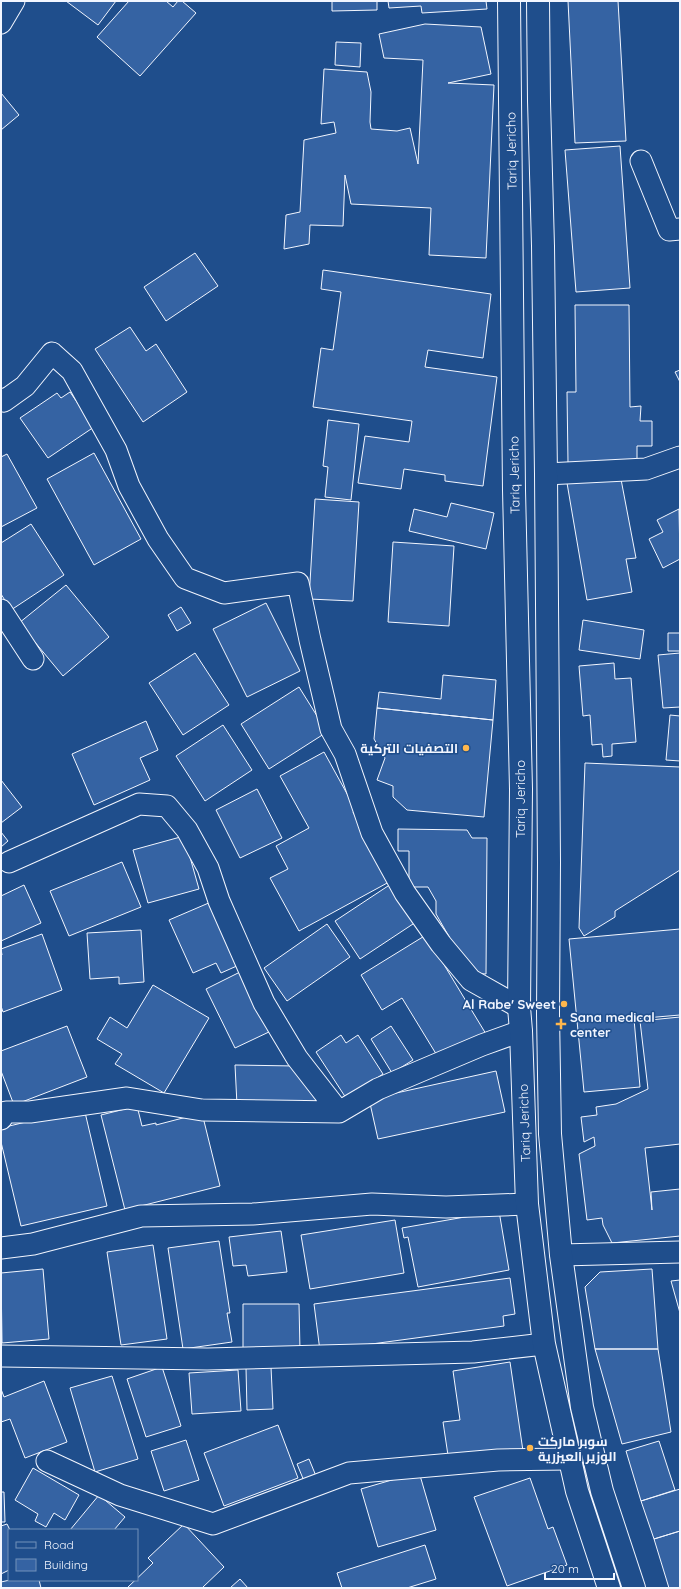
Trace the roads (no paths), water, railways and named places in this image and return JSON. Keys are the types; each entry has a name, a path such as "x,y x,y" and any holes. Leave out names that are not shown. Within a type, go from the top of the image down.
{"main road":[{"name":"Tariq Jericho","path":"509,1 514,490 521,789 519,1007 527,1204 544,1344 577,1491 608,1588"},
{"name":"Tariq Jericho","path":"538,1 546,474 548,1014 550,1134 561,1255 582,1407 602,1491 634,1588"}],"street":[{"path":"1,23 14,1"},
{"path":"641,161 669,230 680,228"},
{"path":"1,399 4,401 25,386 52,353 72,371 116,450 129,486 154,532 186,578 224,593 298,583 331,729 345,754 372,833 405,893 441,944 471,980 519,1007"},
{"path":"546,474 646,469 680,457"},
{"path":"1,610 33,659"},
{"path":"9,862 139,804 167,806 187,830 208,868 219,901 264,1003 297,1058 339,1112"},
{"path":"1,1119 6,1112 30,1112 127,1098 202,1110 339,1112 378,1089 482,1045 521,1031"},
{"path":"1,1248 33,1244 141,1216 253,1214 372,1204 446,1207 527,1204"},
{"path":"561,1255 680,1252"},
{"path":"1,1356 207,1359 473,1352 544,1344"},
{"path":"47,1461 120,1495 213,1524 349,1472 498,1460 570,1459"}],"place":[{"name":"التصفيات التركية","path":"466,748"},
{"name":"Al Rabe' Sweet","path":"564,1004"},
{"name":"Sana medical center","path":"561,1024"},
{"name":"سوبر ماركت الوزير العيزرية","path":"530,1448"}]}
